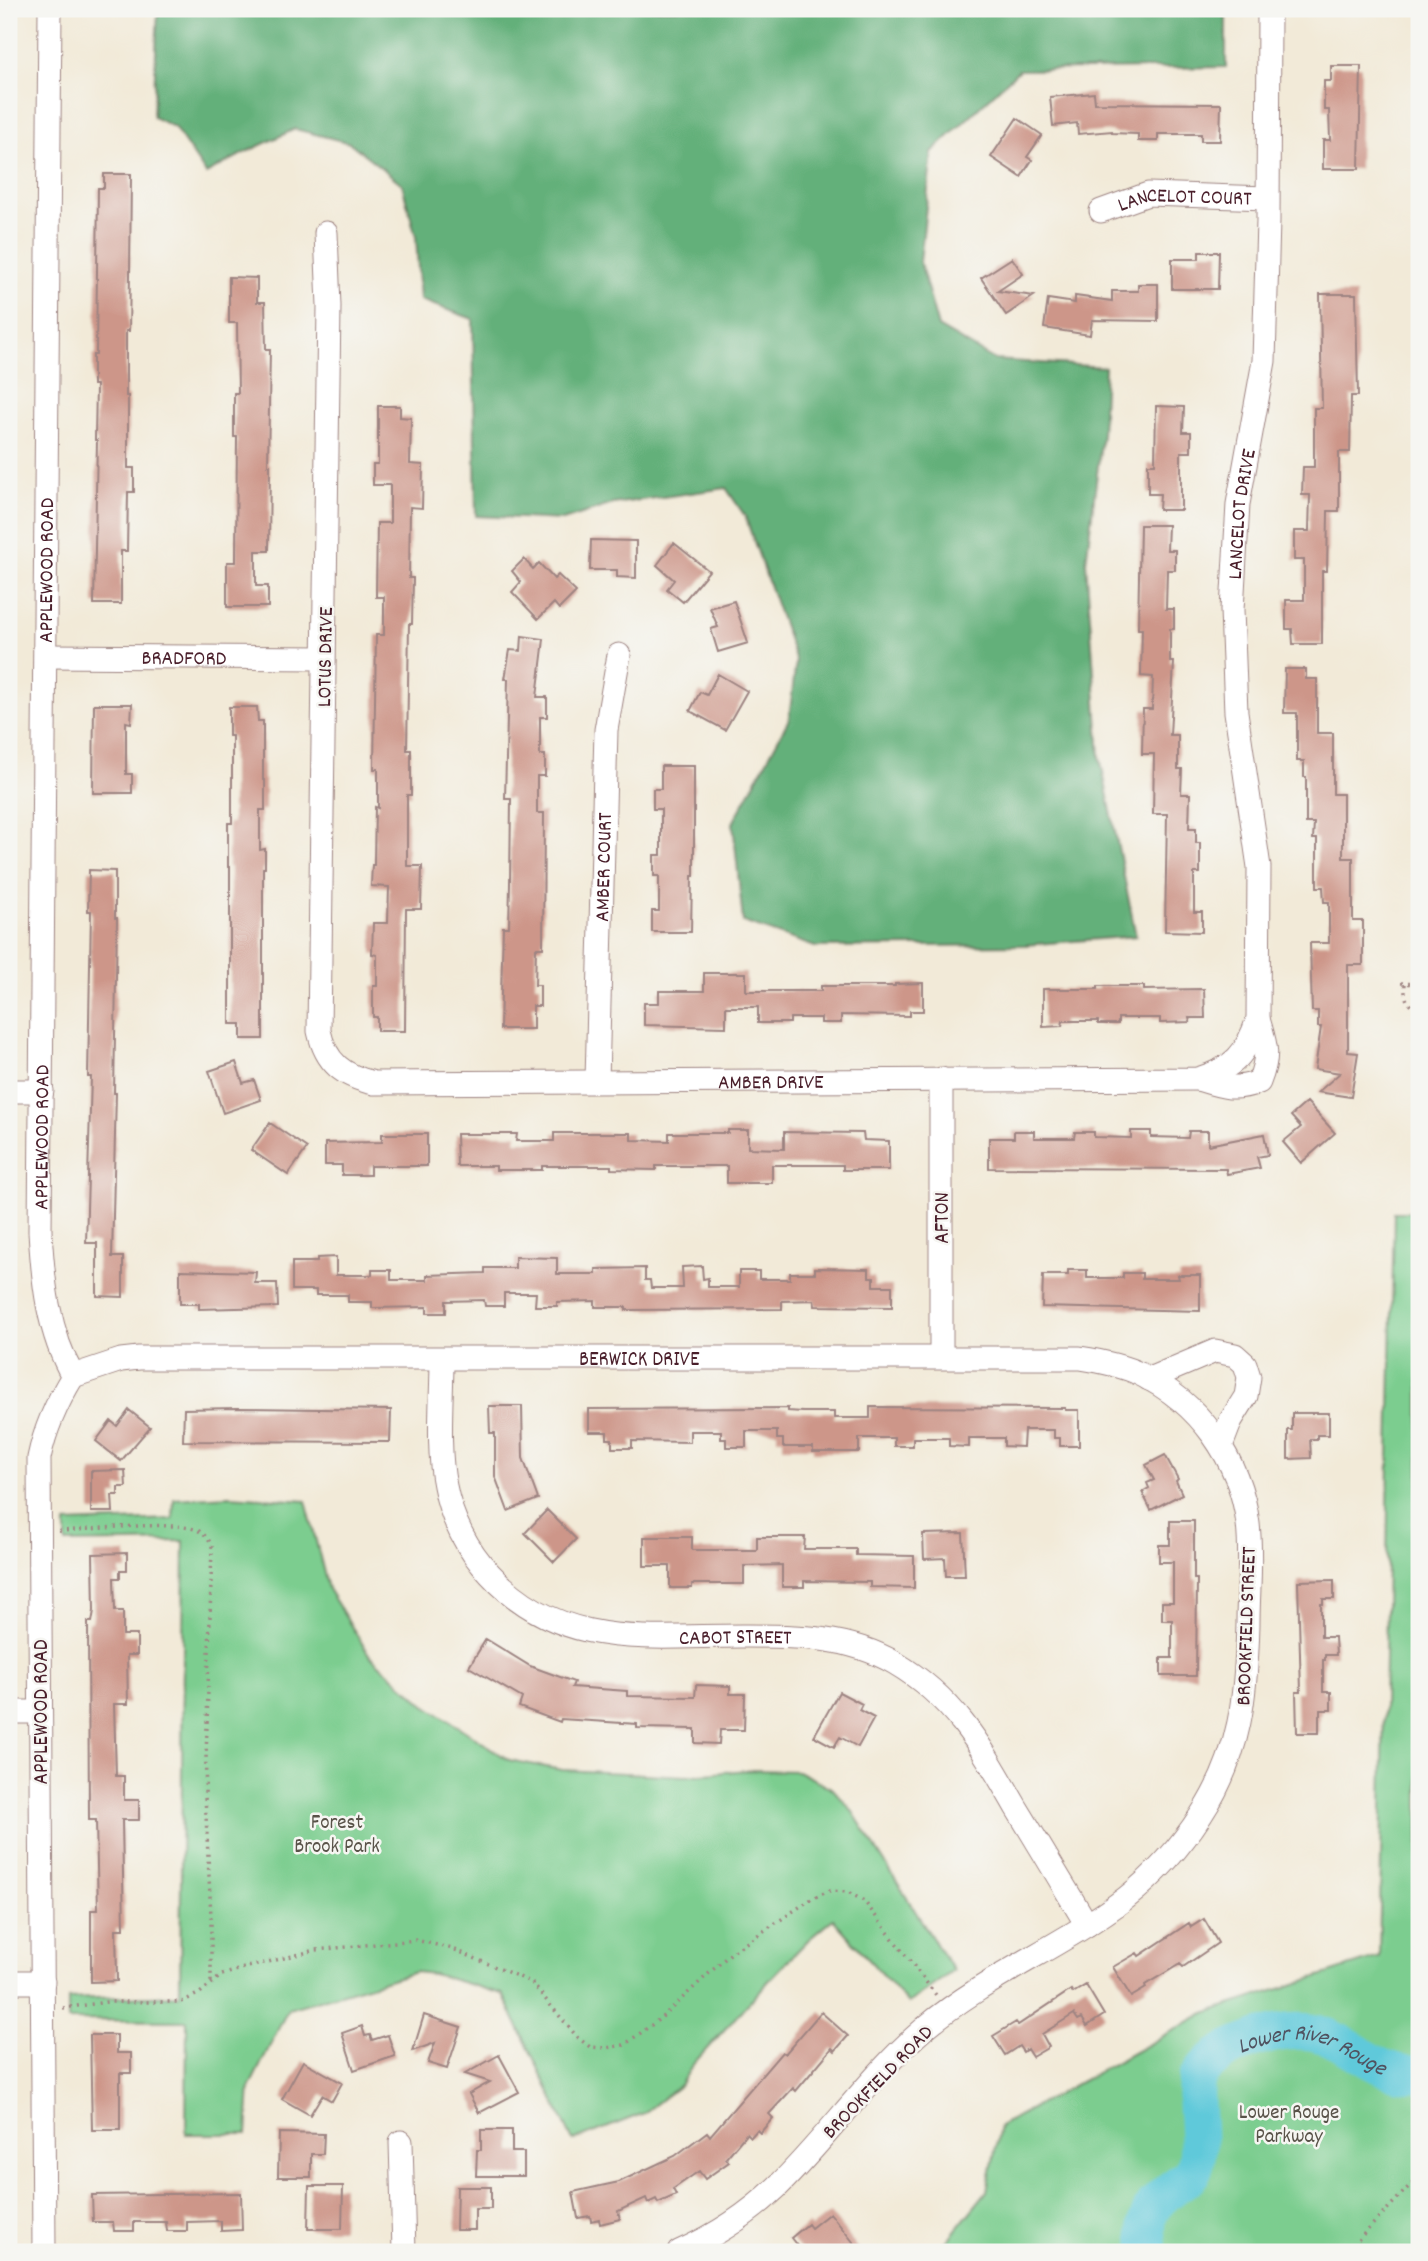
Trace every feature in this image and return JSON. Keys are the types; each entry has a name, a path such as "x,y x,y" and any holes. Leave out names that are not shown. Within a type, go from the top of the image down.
{"street":[{"name":"APPLEWOOD ROAD","path":"44,2252 39,1458 54,1411 72,1376 54,1331 42,1269 40,1231 50,9"},
{"name":"LANCELOT DRIVE","path":"1259,1082 1267,1061 1265,1041 1258,1018 1259,867 1236,712 1232,610 1238,504 1264,361 1269,9"},
{"name":"LANCELOT COURT","path":"1101,211 1148,194 1267,198"},
{"name":"LOTUS DRIVE","path":"326,233 329,306 319,1031 326,1051 345,1073"},
{"name":"AMBER COURT","path":"597,1081 606,730 619,655"},
{"name":"BRADFORD","path":"46,656 323,658"},
{"name":"LANCELOT DRIVE","path":"1235,1061 1250,1042 1258,1018"},
{"name":"AMBER DRIVE","path":"345,1073 374,1083 1198,1079 1218,1073 1235,1061"},
{"name":"AFTON","path":"941,1079 941,1357"},
{"name":"AMBER DRIVE","path":"1198,1079 1220,1086 1242,1088 1259,1082"},
{"path":"9,1091 42,1091"},
{"path":"1149,1379 1215,1352 1235,1355 1245,1364 1249,1377 1246,1396 1231,1420 1221,1446"},
{"name":"BERWICK DRIVE","path":"72,1376 121,1360 139,1359 1080,1357 1138,1373 1167,1389 1193,1411"},
{"name":"CABOT STREET","path":"442,1359 442,1466 445,1486 462,1536 481,1564 503,1589 542,1615 560,1624 586,1631 625,1636 802,1636 831,1639 866,1649 894,1663 935,1692 953,1709 976,1738 1087,1925"},
{"name":"BROOKFIELD STREET","path":"1087,1925 1125,1899 1151,1876 1201,1816 1231,1753 1241,1718 1246,1676 1248,1528 1233,1468 1221,1446 1193,1411"},
{"path":"9,1712 40,1712"},
{"name":"BROOKFIELD ROAD","path":"679,2252 737,2220 779,2186 877,2076 926,2028 968,1996 1087,1925"},
{"path":"9,1983 43,1982"},
{"path":"401,2142 404,2252"}],"path":[{"path":"1419,984 1403,984 1406,1000 1419,1012"},
{"path":"50,1531 194,1528 203,1533 212,1545 205,1795 211,1917 211,1984"},
{"path":"54,2008 107,2002 183,2002 222,1975 233,1972 316,1950 416,1940 453,1949 531,1982 578,2038 590,2047 606,2048 624,2045 661,2018 731,1953 813,1898 829,1891 848,1892 864,1901 940,2000"},
{"path":"1352,2252 1356,2242 1419,2176"}],"green space":[{"path":"158,9 1226,9 1226,67 1019,70 932,152 920,262 938,327 995,360 1105,367 1102,434 1086,562 1100,757 1136,936 1024,945 815,947 743,922 733,823 789,719 796,661 745,516 726,488 613,504 563,520 476,516 473,319 420,300 416,237 402,184 350,143 295,129 206,174 174,127 153,117"},
{"name":"Lower Rouge Parkway","path":"1394,1212 1419,1212 1419,2252 938,2252 987,2191 1000,2126 1205,2013 1379,1957"},
{"name":"Forest Brook Park","path":"230,1496 306,1501 328,1589 370,1656 424,1704 509,1760 562,1770 686,1776 746,1770 798,1771 833,1789 851,1809 953,1971 908,2004 833,1919 776,1973 694,2063 680,2085 644,2113 573,2141 503,1994 433,1974 415,1972 288,2009 250,2086 247,2134 186,2134 187,2021 68,2020 68,1999 180,1995 184,1541 66,1543 66,1523 173,1519 174,1499"}],"building":[{"path":"1331,66 1361,66 1359,169 1323,169 1323,140 1330,140 1329,110 1324,110 1324,81 1331,81"},
{"path":"1094,93 1095,103 1221,104 1220,141 1201,141 1201,134 1158,134 1158,141 1138,141 1138,134 1112,131 1078,134 1077,123 1053,126 1050,97"},
{"path":"1017,118 1042,135 1027,157 1032,160 1021,177 991,157"},
{"path":"104,174 131,174 126,396 128,468 134,468 134,492 128,492 127,551 121,551 121,604 94,604 97,440 93,355 96,355 98,188 104,188"},
{"path":"1199,252 1219,252 1218,289 1172,289 1172,259 1199,259"},
{"path":"1012,258 1023,274 998,291 1034,296 1006,315 981,278"},
{"path":"229,277 257,278 257,302 265,302 266,349 270,349 269,551 256,551 256,586 268,586 268,607 227,607 227,562 236,562 237,437 234,437 234,393 238,393 237,323 229,323"},
{"path":"1138,284 1158,284 1158,321 1092,320 1090,335 1044,328 1048,299 1075,303 1075,296 1112,301 1112,291 1138,291"},
{"path":"1320,294 1356,294 1358,396 1351,396 1350,452 1339,452 1339,511 1328,511 1327,571 1322,571 1322,644 1293,644 1292,629 1286,629 1286,600 1304,600 1304,560 1294,560 1294,531 1309,531 1310,495 1302,495 1303,467 1314,467 1314,408 1322,408"},
{"path":"378,406 400,406 400,417 411,418 410,464 423,465 422,508 410,507 409,578 413,578 412,624 409,624 407,750 411,750 411,795 407,795 407,866 422,866 421,909 406,909 405,1031 377,1031 377,1017 373,1017 377,955 372,954 373,923 388,923 389,887 371,886 375,807 378,808 378,769 374,769 376,635 384,635 384,597 376,597 377,523 390,523 390,485 373,485 373,464 378,464"},
{"path":"1156,406 1184,407 1183,432 1191,432 1191,452 1181,452 1181,510 1159,510 1160,494 1148,494 1148,464 1155,464"},
{"path":"1140,525 1168,525 1167,550 1175,550 1175,570 1167,570 1166,609 1174,609 1174,629 1170,629 1170,662 1174,662 1170,735 1178,735 1178,769 1182,769 1181,794 1190,794 1189,828 1196,828 1196,843 1200,843 1200,873 1194,873 1194,912 1202,912 1202,932 1165,931 1167,814 1153,814 1154,754 1142,754 1143,709 1152,709 1153,677 1141,676 1142,629 1138,629"},
{"path":"591,540 636,541 636,578 617,577 617,570 590,570"},
{"path":"674,543 709,571 683,602 667,589 674,580 657,565"},
{"path":"524,559 533,569 539,563 554,579 558,575 576,592 559,609 554,603 538,619 512,592 521,582 512,571"},
{"path":"734,601 748,643 718,652 711,629 718,627 710,608"},
{"path":"522,636 544,639 537,697 547,697 547,717 540,717 540,755 545,755 545,776 537,776 537,813 544,813 543,948 536,948 535,985 540,985 540,1006 533,1006 533,1029 500,1029 503,927 509,927 510,884 511,799 505,799 508,679 505,679 510,650 521,651"},
{"path":"1285,669 1306,669 1306,679 1317,679 1317,733 1333,733 1333,794 1343,794 1343,858 1353,858 1353,921 1363,921 1363,965 1348,965 1348,1052 1358,1053 1351,1097 1318,1092 1340,1073 1315,1069 1321,1027 1318,1027 1318,1011 1312,1011 1310,943 1329,943 1329,902 1324,902 1323,887 1317,887 1317,839 1313,839 1314,823 1306,823 1304,761 1297,761 1297,713 1284,713"},
{"path":"718,674 747,691 725,730 690,711 700,692 707,695"},
{"path":"94,704 132,704 131,723 126,722 126,774 132,774 132,793 93,793"},
{"path":"229,707 257,707 258,721 263,721 265,810 260,810 260,850 265,849 263,1039 241,1039 241,1024 230,1024 228,823 232,823 232,736 229,736"},
{"path":"661,766 694,766 691,932 652,932 652,911 659,911 659,876 654,876 654,855 661,855 661,809 653,809 653,789 661,789"},
{"path":"89,870 115,871 116,1093 112,1257 123,1257 123,1297 97,1296 97,1243 86,1243 91,1077 88,1077 91,911 88,911"},
{"path":"704,973 746,973 746,991 821,991 821,986 895,986 923,983 923,1011 910,1011 910,1016 841,1015 841,1023 821,1023 821,1018 790,1018 790,1023 758,1023 758,1007 726,1007 726,1027 644,1025 644,1003 659,1003 659,991 704,991"},
{"path":"1098,986 1144,986 1144,990 1204,989 1205,1018 1189,1018 1190,1022 1160,1023 1160,1018 1118,1018 1118,1024 1063,1021 1062,1026 1043,1027 1043,989 1098,989"},
{"path":"236,1062 243,1083 254,1080 261,1100 223,1113 209,1071"},
{"path":"1307,1102 1335,1133 1301,1163 1283,1142 1301,1127 1291,1116"},
{"path":"270,1123 307,1148 288,1175 251,1150"},
{"path":"728,1130 748,1130 748,1148 784,1149 784,1132 863,1133 864,1140 889,1141 889,1170 843,1170 843,1165 772,1165 772,1183 727,1183 727,1166 656,1166 656,1170 611,1169 611,1166 542,1166 542,1170 496,1170 496,1166 457,1166 456,1134 517,1134 516,1141 554,1141 554,1133 631,1133 631,1140 669,1141 669,1133 728,1133"},
{"path":"1014,1131 1034,1131 1034,1138 1074,1138 1075,1132 1094,1132 1094,1137 1131,1138 1131,1131 1151,1131 1151,1137 1188,1138 1189,1131 1208,1131 1208,1145 1264,1134 1268,1155 1257,1157 1260,1168 1227,1174 1226,1169 989,1168 989,1138 1014,1138"},
{"path":"382,1134 427,1134 427,1166 370,1166 370,1175 342,1175 342,1165 325,1165 325,1143 382,1142"},
{"path":"336,1257 336,1275 372,1275 372,1270 391,1270 391,1280 427,1280 427,1275 485,1273 485,1268 515,1268 515,1257 557,1258 557,1274 596,1274 596,1269 645,1268 645,1280 650,1280 651,1288 683,1288 682,1267 702,1266 703,1279 708,1278 708,1287 739,1287 739,1271 759,1271 759,1279 790,1279 790,1273 815,1273 815,1268 869,1269 869,1277 874,1277 874,1286 892,1286 892,1307 815,1306 814,1300 782,1301 782,1309 626,1310 626,1307 595,1307 595,1301 557,1302 557,1306 535,1306 536,1293 504,1293 504,1306 485,1306 484,1300 446,1301 446,1313 427,1313 427,1307 372,1308 372,1302 348,1302 348,1295 316,1295 316,1290 292,1290 292,1262 317,1262 317,1258"},
{"path":"180,1270 256,1272 255,1283 277,1283 278,1307 199,1309 199,1304 180,1304"},
{"path":"1068,1270 1087,1270 1087,1278 1123,1278 1123,1273 1142,1273 1142,1279 1179,1279 1178,1275 1200,1275 1200,1311 1042,1307 1043,1275 1068,1275"},
{"path":"489,1406 522,1406 523,1458 538,1499 508,1511 495,1476 495,1433 490,1433"},
{"path":"870,1407 1079,1410 1079,1446 1060,1446 1060,1438 1054,1438 1054,1430 1024,1430 1023,1447 1004,1446 1004,1438 969,1438 969,1447 949,1446 949,1438 913,1438 913,1446 894,1446 894,1438 859,1438 859,1452 813,1452 813,1447 783,1447 783,1439 777,1439 777,1431 746,1431 746,1447 726,1447 726,1439 721,1439 721,1431 690,1431 690,1442 632,1441 632,1448 612,1448 612,1439 607,1439 607,1432 589,1432 589,1409 788,1408 788,1411 834,1412 834,1418 870,1418"},
{"path":"184,1409 391,1410 390,1442 183,1441"},
{"path":"129,1410 150,1427 121,1461 96,1441 111,1421 117,1426"},
{"path":"1292,1413 1329,1413 1329,1435 1317,1435 1317,1439 1310,1439 1311,1458 1288,1459 1288,1430 1292,1430"},
{"path":"1165,1455 1178,1479 1176,1481 1182,1494 1151,1510 1142,1492 1149,1488 1147,1483 1154,1480 1146,1465"},
{"path":"125,1470 126,1487 118,1487 118,1495 112,1495 113,1512 91,1512 91,1471"},
{"path":"547,1510 576,1539 554,1562 525,1533"},
{"path":"1170,1521 1194,1521 1194,1579 1197,1579 1196,1676 1161,1676 1161,1658 1172,1658 1172,1620 1162,1620 1162,1602 1173,1602 1173,1562 1159,1562 1159,1545 1170,1545"},
{"path":"963,1533 965,1576 946,1576 945,1558 924,1559 923,1534"},
{"path":"644,1537 692,1537 692,1550 757,1550 757,1537 805,1537 804,1549 856,1549 856,1555 914,1556 914,1588 870,1587 870,1582 804,1581 804,1587 782,1587 782,1565 744,1566 744,1584 692,1584 692,1588 670,1588 670,1566 644,1566"},
{"path":"127,1553 127,1570 120,1570 120,1578 114,1578 115,1611 123,1611 123,1635 137,1635 137,1655 127,1655 128,1704 114,1704 116,1776 124,1776 124,1800 139,1800 139,1820 122,1820 124,1929 116,1929 117,1981 91,1982 91,1910 98,1910 96,1820 89,1820 88,1622 92,1622 94,1611 93,1554"},
{"path":"1334,1580 1334,1599 1323,1599 1321,1604 1321,1637 1335,1637 1336,1655 1325,1655 1323,1660 1323,1692 1331,1692 1331,1710 1321,1710 1319,1733 1297,1733 1296,1692 1301,1692 1298,1581"},
{"path":"486,1639 530,1666 574,1682 572,1687 627,1691 627,1696 695,1697 696,1685 730,1686 730,1694 745,1694 744,1730 720,1730 719,1744 695,1743 695,1729 637,1728 637,1724 561,1719 560,1722 519,1707 522,1698 469,1667"},
{"path":"839,1692 862,1704 859,1710 874,1718 858,1747 840,1737 834,1747 814,1736"},
{"path":"1204,1919 1218,1943 1183,1967 1180,1964 1145,1985 1146,1988 1131,1997 1113,1967 1137,1953 1139,1956 1189,1923 1191,1927"},
{"path":"1086,1985 1104,2015 1087,2026 1082,2018 1078,2020 1074,2014 1042,2034 1049,2047 1032,2057 1027,2049 1023,2052 1019,2046 1005,2055 993,2036 1016,2022 1018,2025 1071,1990 1073,1993"},
{"path":"821,2012 848,2036 835,2051 832,2048 796,2091 793,2088 769,2114 773,2118 760,2133 757,2130 751,2137 747,2133 726,2158 729,2162 705,2179 699,2171 673,2189 676,2195 658,2203 656,2199 648,2203 646,2198 618,2211 620,2219 600,2224 599,2219 591,2221 590,2216 578,2218 573,2192 619,2182 675,2156 707,2132 710,2136 782,2052 785,2054"},
{"path":"424,2015 461,2027 447,2069 428,2063 435,2043 413,2051"},
{"path":"362,2026 365,2036 370,2035 372,2040 388,2035 395,2056 354,2070 342,2033"},
{"path":"90,2035 117,2035 117,2053 131,2053 131,2073 120,2073 120,2130 92,2130"},
{"path":"499,2055 519,2092 479,2113 469,2094 490,2082 465,2074"},
{"path":"303,2061 342,2083 332,2101 322,2095 310,2115 282,2099"},
{"path":"481,2130 512,2130 512,2152 524,2152 524,2176 476,2176 477,2150 481,2150"},
{"path":"279,2133 324,2134 323,2154 311,2154 311,2177 278,2177"},
{"path":"309,2186 343,2186 342,2229 308,2229"},
{"path":"457,2187 491,2187 491,2209 475,2209 475,2230 456,2230"},
{"path":"241,2193 242,2230 221,2231 221,2221 187,2222 187,2231 167,2231 166,2222 134,2222 134,2231 114,2231 113,2222 93,2222 92,2195"},
{"path":"830,2213 861,2252 802,2252 791,2238 808,2224 811,2228"}],"waterway":[{"name":"Lower River Rouge","path":"1149,2252 1149,2214 1165,2194 1191,2175 1196,2164 1197,2079 1205,2067 1222,2054 1269,2035 1307,2032 1330,2038 1389,2069 1419,2074"}]}
